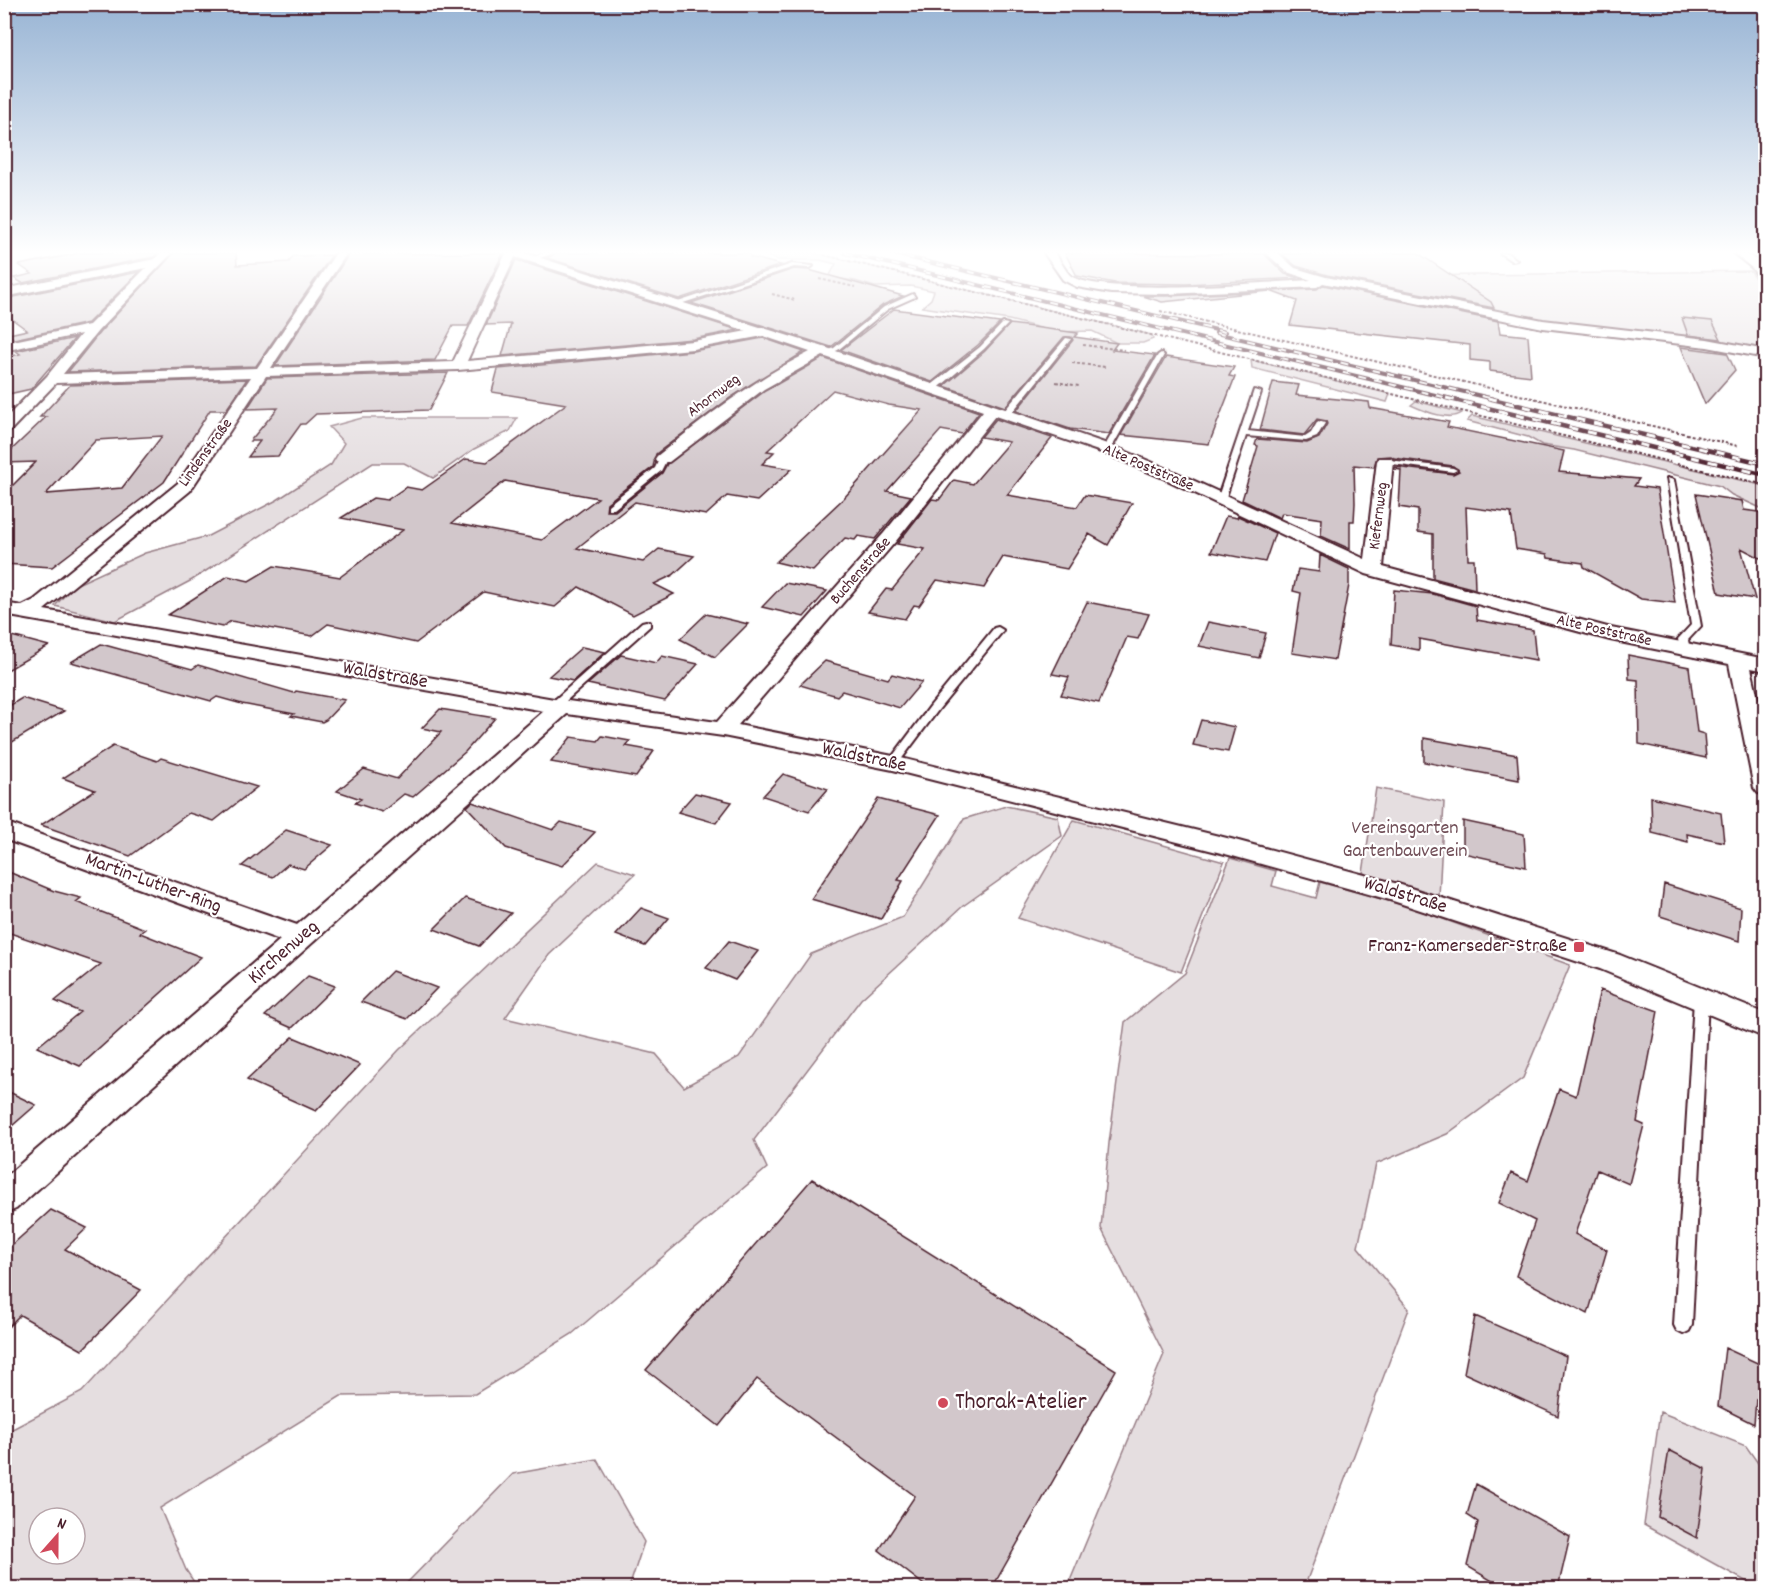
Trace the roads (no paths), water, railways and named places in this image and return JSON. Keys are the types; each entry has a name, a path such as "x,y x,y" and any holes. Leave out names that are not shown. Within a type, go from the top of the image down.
{"street":[{"name":"Lindenstraße","path":"26,612 41,604 184,487 263,372 290,327"},
{"path":"458,366 477,327"},
{"name":"Alte Poststraße","path":"749,327 1107,449 1373,570 1515,610 1685,650 1766,665"},
{"path":"1572,327 1707,343 1766,354"},
{"path":"4,347 93,328"},
{"path":"6,426 52,379 93,328"},
{"path":"52,379 458,366 693,345 764,332"},
{"name":"Ahornweg","path":"663,459 760,383 824,352"},
{"name":"Buchenstraße","path":"723,729 1000,411"},
{"name":"Kiefernweg","path":"1373,570 1385,461"},
{"name":"Waldstraße","path":"4,609 558,706 723,729 893,763 1231,847 1398,893 1610,962 1766,1027"},
{"path":"1739,660 1766,788"},
{"name":"Kirchenweg","path":"4,1199 558,706"},
{"name":"Martin-Luther-Ring","path":"4,830 301,937"}],"lane":[{"path":"824,352 836,349 862,327"},
{"path":"932,389 982,348 1002,327"},
{"path":"1000,411 1050,360 1066,340"},
{"path":"1107,449 1161,355"},
{"path":"1221,500 1257,392"},
{"path":"1244,433 1306,439 1314,435 1321,423"},
{"path":"611,507 658,469 663,459"},
{"path":"1385,461 1453,470"},
{"path":"1670,480 1696,626 1683,639 1685,650"},
{"path":"558,706 646,624"},
{"path":"893,763 998,630"},
{"path":"1683,1325 1701,1000"}],"railway":[{"path":"1154,327 1452,399"},
{"path":"1205,327 1225,332"},
{"path":"1216,333 1494,399"},
{"path":"1446,398 1766,475"},
{"path":"1488,398 1766,464"}],"place":[{"name":"Franz-Kamerseder-Straße","path":"1579,947"},
{"name":"Thorak-Atelier","path":"943,1403"}],"park label":[{"name":"Vereinsgarten Gartenbauverein","path":"1405,840"}]}
